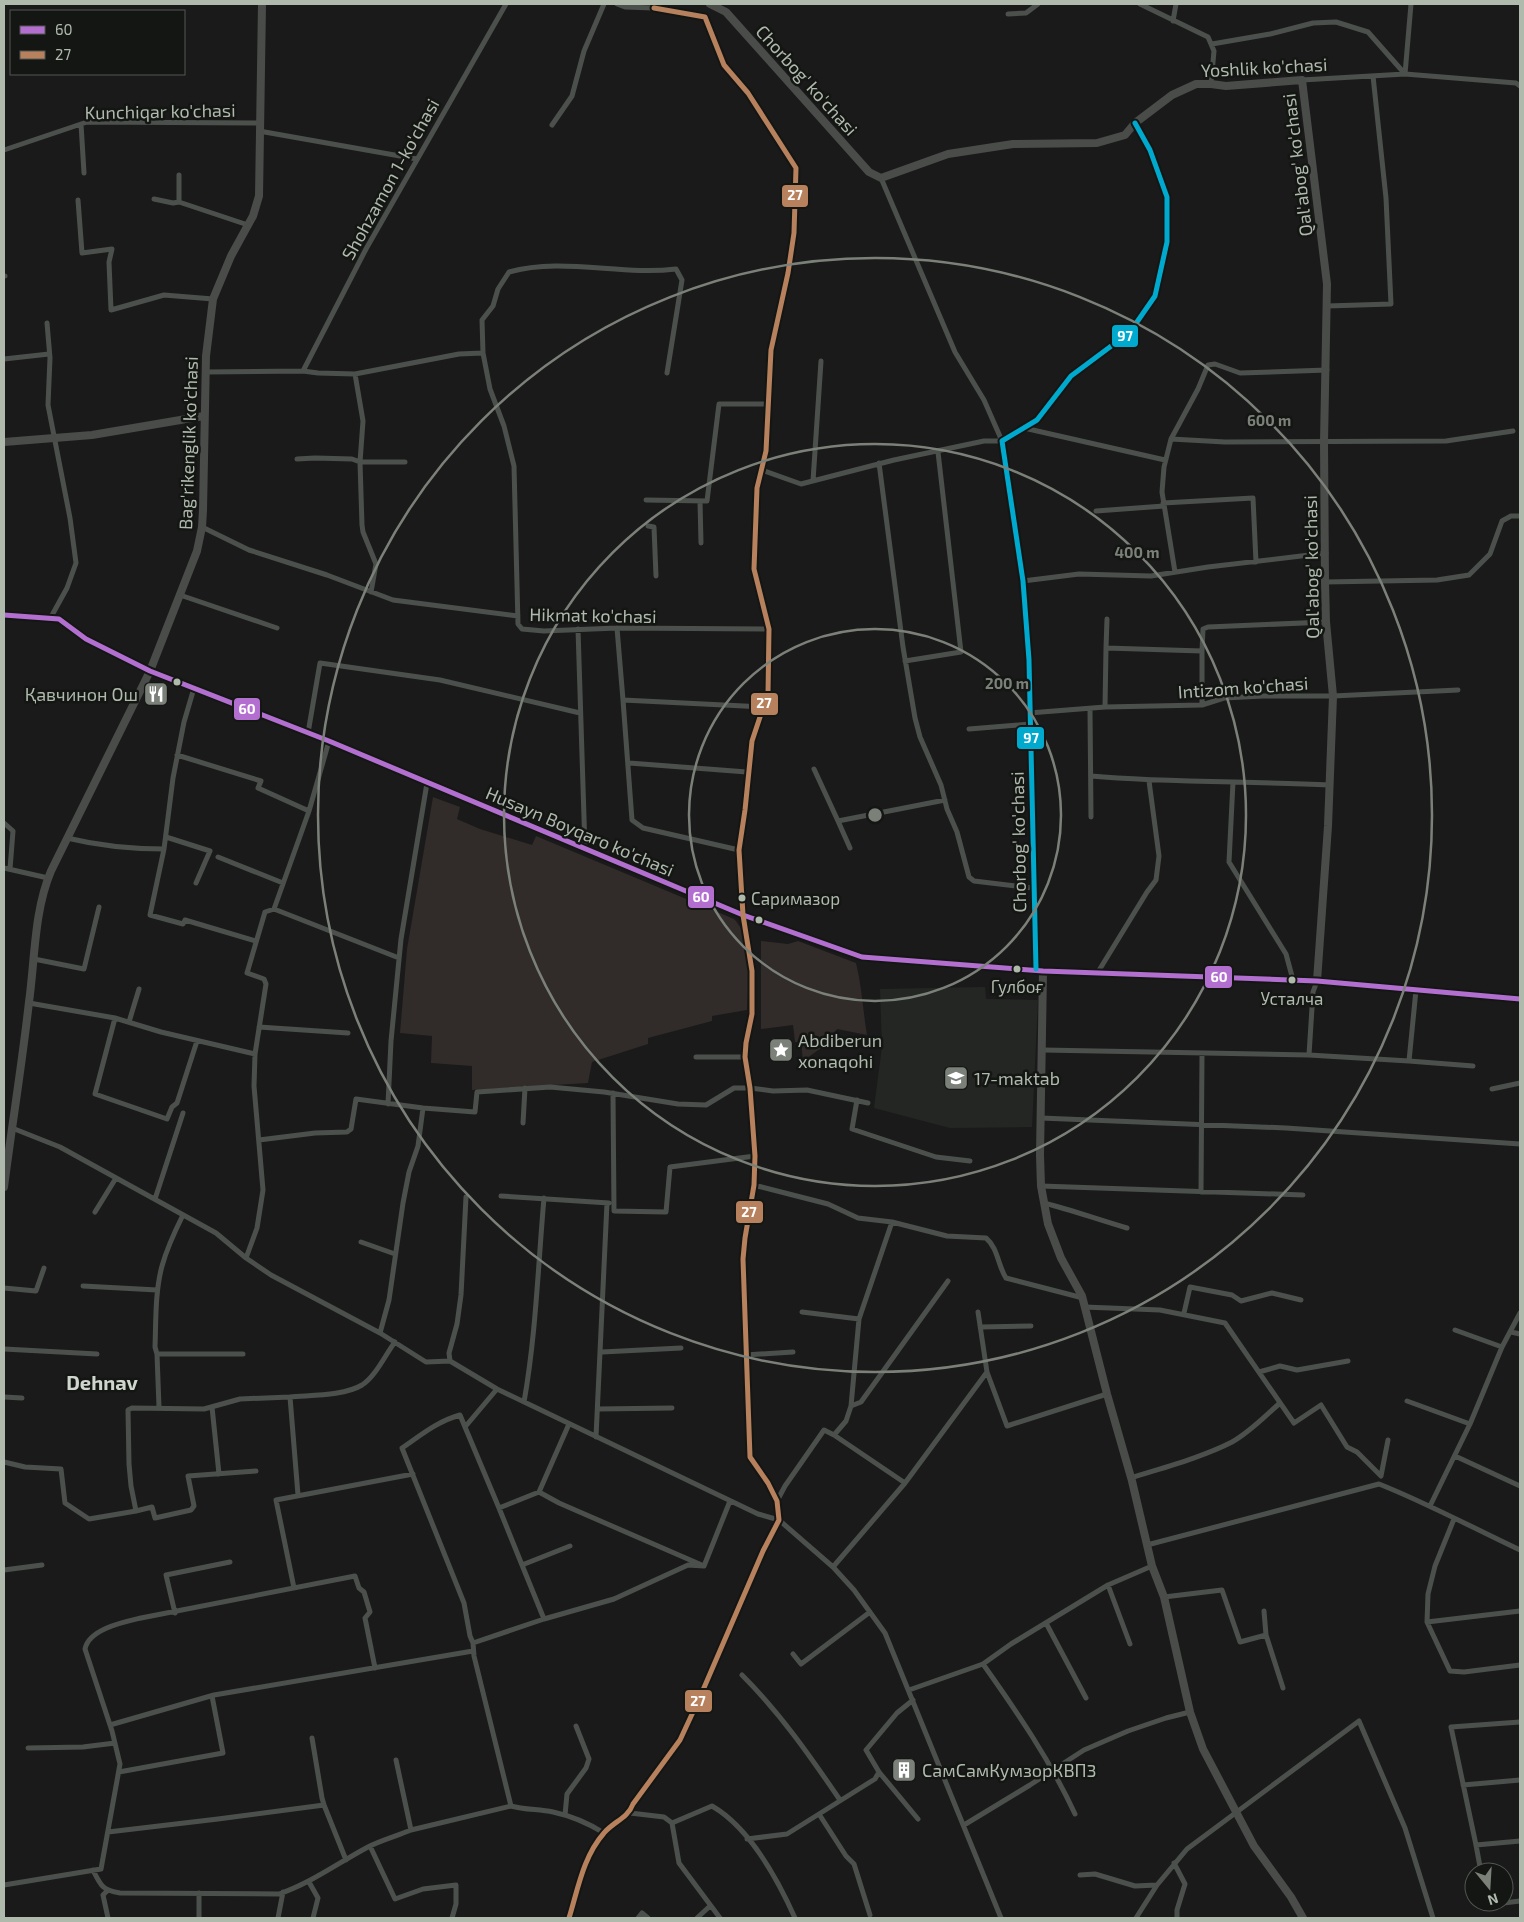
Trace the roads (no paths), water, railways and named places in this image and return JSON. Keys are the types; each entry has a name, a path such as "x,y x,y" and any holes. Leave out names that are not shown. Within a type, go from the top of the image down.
{"street":[{"name":"Bag'rikenglik ko'chasi","path":"4,1187 8,1126 29,1003 41,901 48,878 150,670 197,551 202,527 206,372 213,300 231,256 248,225 259,196 262,4"},
{"name":"Shohzamon 1-ko'chasi","path":"303,371 352,275 506,4"},
{"path":"552,125 572,96 584,51 604,4"},
{"path":"569,1918 584,1867 604,1833 630,1813 633,1804 680,1740 763,1551 779,1520 777,1501 768,1483 750,1457 743,1259 754,1185 755,1156 750,1088 745,1057 752,1014 752,972 742,915 738,850 747,794 752,741 768,693 768,629 754,569 757,488 766,451 771,350 788,273 794,233 796,168 748,93 724,65 705,17 654,6 625,7 617,4"},
{"name":"Chorbog' ko'chasi","path":"710,4 726,12 869,172 881,178"},
{"path":"1008,14 1026,13 1038,4"},
{"path":"1140,4 1208,37 1214,50 1211,84"},
{"path":"1173,21 1176,4"},
{"path":"1405,74 1411,4"},
{"path":"1212,44 1270,34 1313,23 1336,22 1368,32 1405,74"},
{"name":"Yoshlik ko'chasi","path":"881,178 948,154 1013,144 1096,143 1125,135 1135,123 1172,95 1196,84 1226,86 1405,74 1516,83 1520,86"},
{"path":"1327,306 1391,304 1386,198 1373,76"},
{"name":"Qal'abog' ko'chasi","path":"1302,80 1327,284 1324,442 1325,582 1326,622 1333,696 1328,826 1317,981 1313,992 1309,1055"},
{"name":"Kunchiqar ko'chasi","path":"4,150 87,122 149,122 260,127 417,159"},
{"path":"762,470 801,484 879,463 984,441 1002,441 1037,420 1071,376 1130,332 1155,296 1167,242 1167,197 1150,150 1135,123"},
{"path":"81,124 84,172"},
{"path":"179,175 179,202"},
{"name":"Сhorbog' ko'chasi","path":"881,178 954,352 984,400 1002,441 1023,581 1029,660 1033,888 1039,970"},
{"path":"154,199 173,203 179,202 248,225"},
{"path":"78,200 82,253 112,249 110,262 111,310 164,295 213,300"},
{"path":"518,616 514,466 504,426 490,389 483,352 482,320 493,306 498,289 509,272 526,267 620,271 676,270 682,280 667,373"},
{"path":"46,323 49,354 48,405 70,518 76,563 51,617"},
{"path":"206,372 303,371 355,374 460,354 483,352"},
{"path":"4,358 49,354"},
{"path":"813,481 821,361"},
{"path":"1175,572 1162,492 1165,460 1171,439 1198,389 1208,364 1215,364 1240,373 1326,370"},
{"path":"355,374 363,421 360,462 363,532 376,564 371,592"},
{"path":"646,500 706,501 719,404 769,404"},
{"path":"4,442 92,435 204,416"},
{"path":"1024,428 1165,460"},
{"path":"1171,439 1225,442 1446,441 1513,431"},
{"path":"905,660 961,652 938,452"},
{"path":"297,458 352,459 360,462 406,462"},
{"path":"879,463 905,660 920,738 941,785 957,832 969,877 974,881 1033,888"},
{"path":"1096,511 1253,498 1256,562"},
{"path":"700,501 700,543"},
{"path":"1325,582 1437,580 1469,576 1490,554 1502,522 1511,516 1520,516"},
{"path":"648,526 654,527 656,576"},
{"name":"Hikmat ko'chasi","path":"202,527 249,550 327,575 393,600 518,616 518,624 522,629 768,629"},
{"path":"1023,581 1078,574 1151,576 1326,554"},
{"path":"180,594 276,628"},
{"path":"4,615 59,619 86,639 150,670"},
{"path":"1105,707 1107,619"},
{"path":"1202,705 1203,629 1208,627 1326,622"},
{"path":"617,628 632,820 643,828 738,850"},
{"path":"578,629 585,849"},
{"path":"1106,648 1202,651"},
{"path":"308,733 320,663 440,680 580,713"},
{"name":"Husayn Boyqaro ko'chasi","path":"150,670 329,741 742,915 862,957 1039,970 1317,981 1520,999"},
{"path":"194,688 177,755 164,849 150,915 183,924 185,920 256,941"},
{"name":"Intizom ko'chasi","path":"1030,713 1105,707 1202,705 1224,698 1333,696 1458,690"},
{"path":"623,700 764,706"},
{"path":"1090,709 1091,817"},
{"path":"969,729 1030,724"},
{"path":"274,909 309,811 329,741"},
{"path":"177,755 261,781 258,788 309,811"},
{"path":"629,764 748,772"},
{"path":"814,769 850,848"},
{"path":"1091,776 1149,781 1330,785"},
{"path":"1098,972 1156,880 1159,856 1149,781"},
{"path":"1233,782 1229,862 1286,954 1293,980"},
{"path":"388,1104 391,1041 399,958 427,783"},
{"path":"838,822 945,800"},
{"path":"4,823 13,831 10,869"},
{"path":"166,837 210,851 196,884"},
{"path":"67,838 96,845 126,849 164,849"},
{"path":"218,857 283,883"},
{"path":"4,868 48,878"},
{"path":"34,959 84,969 99,906"},
{"path":"246,1258 257,1228 263,1190 254,1086 255,1054 266,984 264,979 247,973 265,912 274,909 399,958"},
{"path":"1039,970 1042,1050 1041,1186 1048,1224 1061,1258 1082,1298 1131,1478 1152,1566 1164,1597 1190,1712 1203,1749 1254,1846 1291,1897 1303,1918"},
{"path":"129,1022 139,989"},
{"path":"1409,1061 1416,990"},
{"path":"29,1003 115,1018 197,1041 255,1054"},
{"path":"115,1018 95,1094 167,1119 172,1107 177,1102 197,1041"},
{"path":"259,1027 348,1033"},
{"path":"1042,1050 1309,1055 1473,1066"},
{"path":"1201,1192 1203,1125 1202,1053"},
{"path":"696,1057 745,1057"},
{"path":"1492,1089 1520,1083"},
{"path":"259,1140 315,1133 347,1132 352,1128 356,1099 423,1108 475,1112 477,1092 525,1088 550,1087 613,1093 678,1104 706,1105 734,1088 773,1091 807,1090 868,1103"},
{"path":"523,1123 525,1088"},
{"path":"613,1093 614,1211 666,1212 670,1167 755,1156"},
{"path":"857,1100 852,1129 936,1157 970,1161"},
{"path":"380,1333 389,1300 403,1203 409,1172 418,1146 423,1108"},
{"path":"155,1199 183,1112"},
{"path":"1041,1118 1286,1128 1520,1144"},
{"path":"8,1126 60,1147 216,1233 246,1258 272,1275 380,1333 426,1362 450,1360 497,1388 569,1424 730,1501 764,1516 779,1520 833,1567 854,1590 885,1633 1001,1918"},
{"path":"95,1212 116,1178"},
{"path":"754,1185 828,1204 858,1218 892,1222 947,1236 986,1238 991,1242 1006,1278 1082,1298"},
{"path":"1041,1186 1303,1195"},
{"path":"501,1196 614,1203"},
{"path":"450,1360 448,1353 457,1324 461,1295 466,1197"},
{"path":"524,1402 530,1371 544,1198"},
{"path":"596,1437 602,1352 607,1203"},
{"path":"1043,1203 1075,1210 1103,1222 1127,1228"},
{"path":"159,1408 157,1354 155,1348 157,1290 162,1265 183,1215"},
{"path":"834,1435 846,1421 851,1406 859,1319 892,1222"},
{"path":"360,1242 395,1254"},
{"path":"4,1288 36,1291 44,1268"},
{"path":"851,1406 861,1402 948,1281"},
{"path":"83,1286 157,1290"},
{"path":"1184,1313 1190,1287 1232,1295 1241,1301 1272,1293 1300,1300"},
{"path":"1084,1307 1160,1310 1184,1313 1225,1323 1294,1423 1321,1405 1347,1447 1357,1452 1381,1476"},
{"path":"802,1312 859,1319"},
{"path":"978,1312 988,1372 1006,1426 1107,1394"},
{"path":"1430,1506 1470,1424 1502,1347 1520,1313"},
{"path":"981,1327 1031,1326"},
{"path":"1456,1330 1502,1347"},
{"path":"1511,1332 1520,1334"},
{"path":"136,1511 129,1464 128,1410 132,1408 204,1409 240,1399 290,1397 346,1390 362,1385 375,1371 394,1342"},
{"path":"602,1352 681,1348"},
{"path":"4,1349 97,1354"},
{"path":"746,1355 793,1352"},
{"path":"157,1354 243,1354"},
{"path":"1259,1372 1280,1366 1297,1370 1348,1360"},
{"path":"833,1567 905,1483 988,1372"},
{"path":"465,1427 497,1388"},
{"path":"4,1397 22,1398"},
{"path":"290,1397 298,1495"},
{"path":"1406,1401 1470,1424"},
{"path":"1131,1478 1232,1442 1250,1430 1280,1403"},
{"path":"212,1407 219,1474"},
{"path":"598,1409 672,1408"},
{"path":"511,1806 473,1651 474,1643 470,1636 464,1603 402,1448 439,1423 460,1415 544,1620"},
{"path":"499,1508 539,1492 569,1424"},
{"path":"777,1501 785,1486 824,1430 905,1483"},
{"path":"1379,1484 1388,1440"},
{"path":"1455,1456 1520,1486"},
{"path":"4,1462 61,1469 65,1503 89,1519 152,1508 155,1518 191,1510 194,1506 188,1476 256,1471"},
{"path":"294,1588 276,1500 413,1474"},
{"path":"1147,1545 1379,1484 1430,1506 1520,1550"},
{"path":"539,1492 559,1503 704,1566"},
{"path":"704,1566 730,1501"},
{"path":"1454,1519 1435,1566 1428,1594 1427,1622 1450,1671 1464,1672 1520,1665"},
{"path":"522,1565 570,1546"},
{"path":"175,1613 166,1575 230,1562"},
{"path":"4,1570 42,1565"},
{"path":"474,1643 614,1599 688,1566 704,1566"},
{"path":"909,1690 983,1664 1010,1644 1108,1585 1152,1566"},
{"path":"4,1885 101,1869 120,1764 86,1649 86,1643 89,1639 112,1626 141,1618 175,1613 355,1576 359,1588 364,1592 370,1612 365,1618 375,1668"},
{"path":"1108,1585 1130,1644"},
{"path":"1164,1597 1222,1590 1240,1642 1266,1635"},
{"path":"1264,1611 1266,1635 1283,1688"},
{"path":"1427,1622 1520,1611"},
{"path":"793,1654 801,1664 870,1612"},
{"path":"1046,1623 1086,1698"},
{"path":"110,1725 212,1696 473,1651"},
{"path":"983,1664 1029,1730 1053,1770 1075,1814"},
{"path":"742,1675 767,1700 799,1740 840,1800"},
{"path":"119,1772 223,1753 212,1696"},
{"path":"912,1700 897,1713 866,1750 880,1772 918,1819"},
{"path":"964,1825 1084,1750 1128,1731 1190,1712"},
{"path":"1136,1918 1156,1885 1187,1849 1359,1720 1405,1828 1433,1918"},
{"path":"1479,1862 1451,1727 1520,1722"},
{"path":"565,1815 566,1794 586,1768 589,1759 576,1726"},
{"path":"312,1738 322,1798 346,1860"},
{"path":"28,1748 83,1747 115,1743"},
{"path":"396,1760 411,1830"},
{"path":"747,1839 787,1834 875,1779 880,1772"},
{"path":"1463,1785 1520,1780"},
{"path":"108,1832 218,1820 324,1805"},
{"path":"93,1870 99,1882 107,1891 120,1894 283,1892 309,1882 370,1846 411,1830 511,1806 525,1810 551,1811 565,1815 604,1833"},
{"path":"672,1823 712,1806 728,1815 772,1871 795,1918"},
{"path":"630,1813 664,1817 672,1823 679,1863 720,1918"},
{"path":"819,1814 846,1856 854,1864 870,1915"},
{"path":"1476,1845 1520,1841"},
{"path":"370,1846 396,1899 422,1889 456,1885 456,1904 452,1918"},
{"path":"1174,1863 1185,1884 1177,1910 1177,1918"},
{"path":"1080,1874 1095,1874 1135,1886 1156,1885"},
{"path":"309,1882 318,1898 313,1918"},
{"path":"107,1891 103,1895 108,1918"},
{"path":"278,1918 283,1892"},
{"path":"199,1893 199,1918"},
{"path":"697,1918 710,1906"},
{"path":"638,1918 642,1913 648,1918"}],"place":[{"name":"Қавчинон Ош","path":"156,694"},
{"name":"Саримазор","path":"742,898"},
{"name":"Гулбоғ","path":"1017,969"},
{"name":"Усталча","path":"1292,980"},
{"name":"Abdiberun xonaqohi","path":"781,1050"},
{"name":"17-maktab","path":"956,1078"},
{"name":"СамСамКумзорКВП3","path":"904,1770"}],"district":[{"name":"Dehnav","path":"102,1382"}]}
